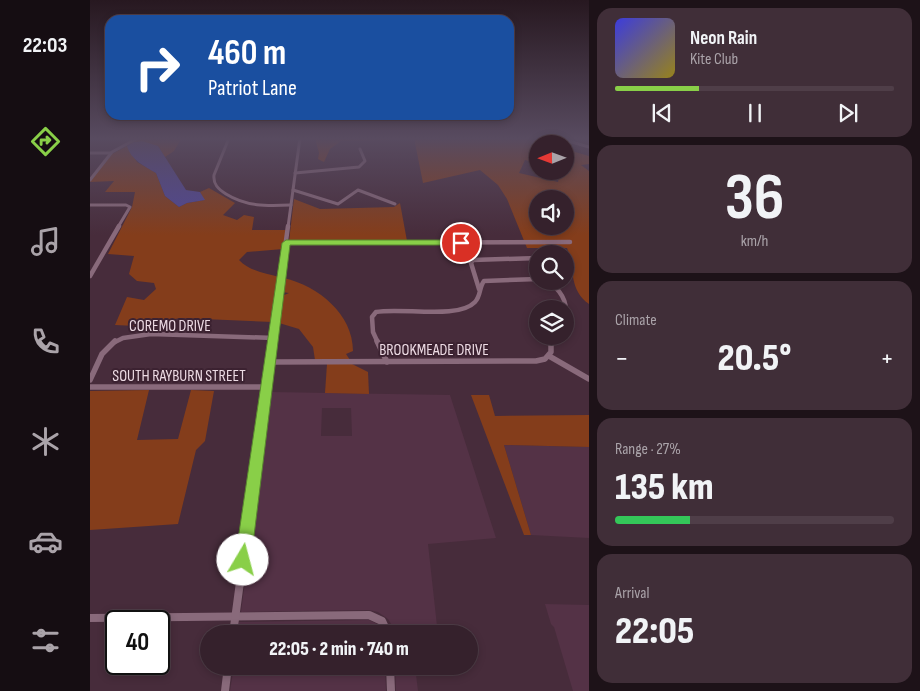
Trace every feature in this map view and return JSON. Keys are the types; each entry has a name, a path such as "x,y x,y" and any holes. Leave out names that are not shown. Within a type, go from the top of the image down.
{"street":[{"path":"216,170 213,181 219,189 243,204 291,205"},
{"path":"234,625 296,173 325,170"},
{"path":"293,190 302,191 335,204 342,203 358,190 396,204"},
{"path":"90,205 130,206 90,276"},
{"path":"286,243 570,242"},
{"path":"480,292 471,263 473,260 529,258"},
{"path":"387,362 373,332 372,317 374,313 382,310 459,310 473,304 478,298 482,284 488,280 529,279"},
{"path":"558,290 563,300"},
{"name":"COREMO DRIVE","path":"90,380 104,350 112,342 125,337 200,336 274,338"},
{"path":"552,345 549,356 589,379"},
{"name":"BROOKMEADE DRIVE","path":"271,362 536,362 549,356"},
{"name":"SOUTH RAYBURN STREET","path":"90,387 267,387"},
{"path":"90,618 369,615 377,617 386,625"},
{"path":"225,691 227,675"},
{"path":"390,675 391,691"}],"shaded area":[{"path":"99,170 151,170 156,173 165,196 179,207 187,203 204,200 200,192 209,188 235,203 223,215 237,220 244,215 254,217 252,230 286,230 283,249 247,252 239,260 252,269 279,277 273,322 180,318 136,326 115,325 127,297 144,300 156,289 154,283 137,281 129,274 134,256 108,254 132,207 135,192 105,192 114,181 90,182"},
{"path":"152,170 173,170 186,190 200,192 205,200 187,203 179,207 165,196 156,173"},
{"path":"420,170 479,170 423,183"},
{"path":"480,170 520,170 519,173 529,175 529,180 558,182 559,180 574,180 574,170 589,171 589,304 578,292 574,282 574,245 529,245 529,248 527,248 507,199 498,185"},
{"path":"294,199 320,209 394,207 400,203 407,241 289,241"},
{"path":"284,278 297,282 321,295 340,314 347,325 351,338 353,351 346,354 350,360 315,360 313,347 299,329 279,323 282,296 289,293 282,292"},
{"path":"327,364 352,364 368,372 369,394 325,393"},
{"path":"149,390 137,440 178,439 191,390 214,391 205,441 196,450 178,524 90,530 90,391"},
{"path":"270,392 450,395 496,538 428,544 437,625 392,625 388,619 378,612 369,610 241,612","holes":["322,408 351,408 352,436 321,436"]},
{"path":"471,395 489,395 495,416 589,415 589,447 504,445 531,535 524,535"},
{"path":"504,445 589,447 589,538 531,535"},
{"path":"545,604 589,605 589,691 573,691 554,627 551,624"},
{"path":"369,620 379,625 239,625 239,622"},
{"path":"233,675 385,675 386,691 230,691"},
{"path":"395,675 416,675 418,691 396,691"}],"route":[{"path":"243,560 286,243 461,243"}]}
